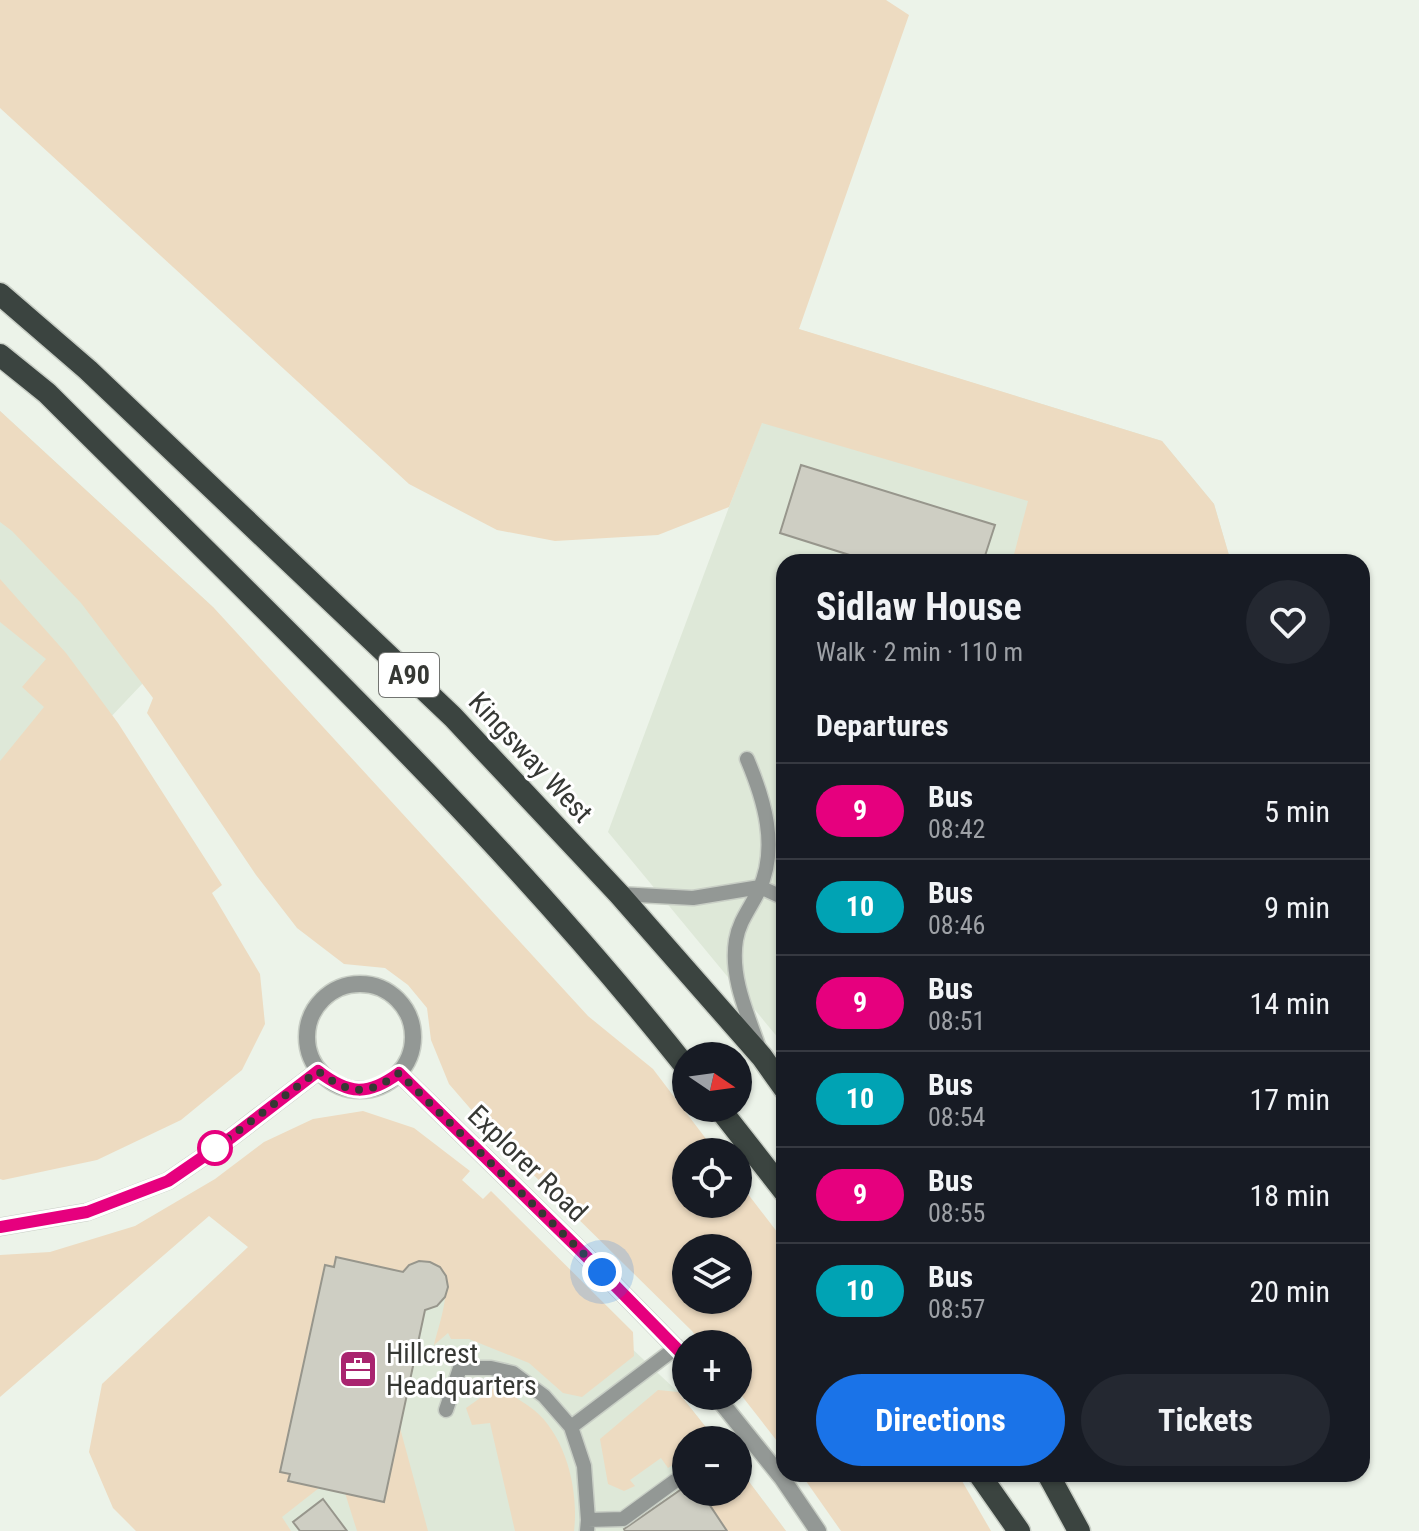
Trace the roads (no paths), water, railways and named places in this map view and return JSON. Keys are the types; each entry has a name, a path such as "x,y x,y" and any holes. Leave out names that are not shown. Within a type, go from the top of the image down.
{"highway":[{"name":"Kingsway West","path":"0,294 88,370 453,717 619,894 776,1077"},
{"name":"A90","path":"0,355 47,393 421,767 508,859 672,1049"},
{"path":"730,1122 776,1181"},
{"path":"985,1482 1019,1531"},
{"path":"1052,1482 1079,1531"}],"street":[{"path":"348,985 370,985 391,994 406,1010 413,1032 410,1054 399,1073 381,1086 359,1091 336,1086 318,1071 309,1052 307,1031 313,1010 328,994 348,985"},
{"path":"0,1227 87,1212 168,1181 318,1071"},
{"name":"Explorer Road","path":"399,1073 672,1344"},
{"path":"727,1410 776,1471"},
{"path":"785,1482 818,1531"}],"lane":[{"path":"747,759 763,797 769,850 760,887 740,923 735,941 735,973 762,1057"},
{"path":"619,894 693,898 760,887 776,894"},
{"path":"571,1427 672,1359"},
{"path":"446,1410 460,1368 491,1368 513,1373 544,1396 571,1427 584,1466 588,1525 623,1519 672,1483"}],"place":[{"name":"Hillcrest Headquarters","path":"358,1369"}]}
